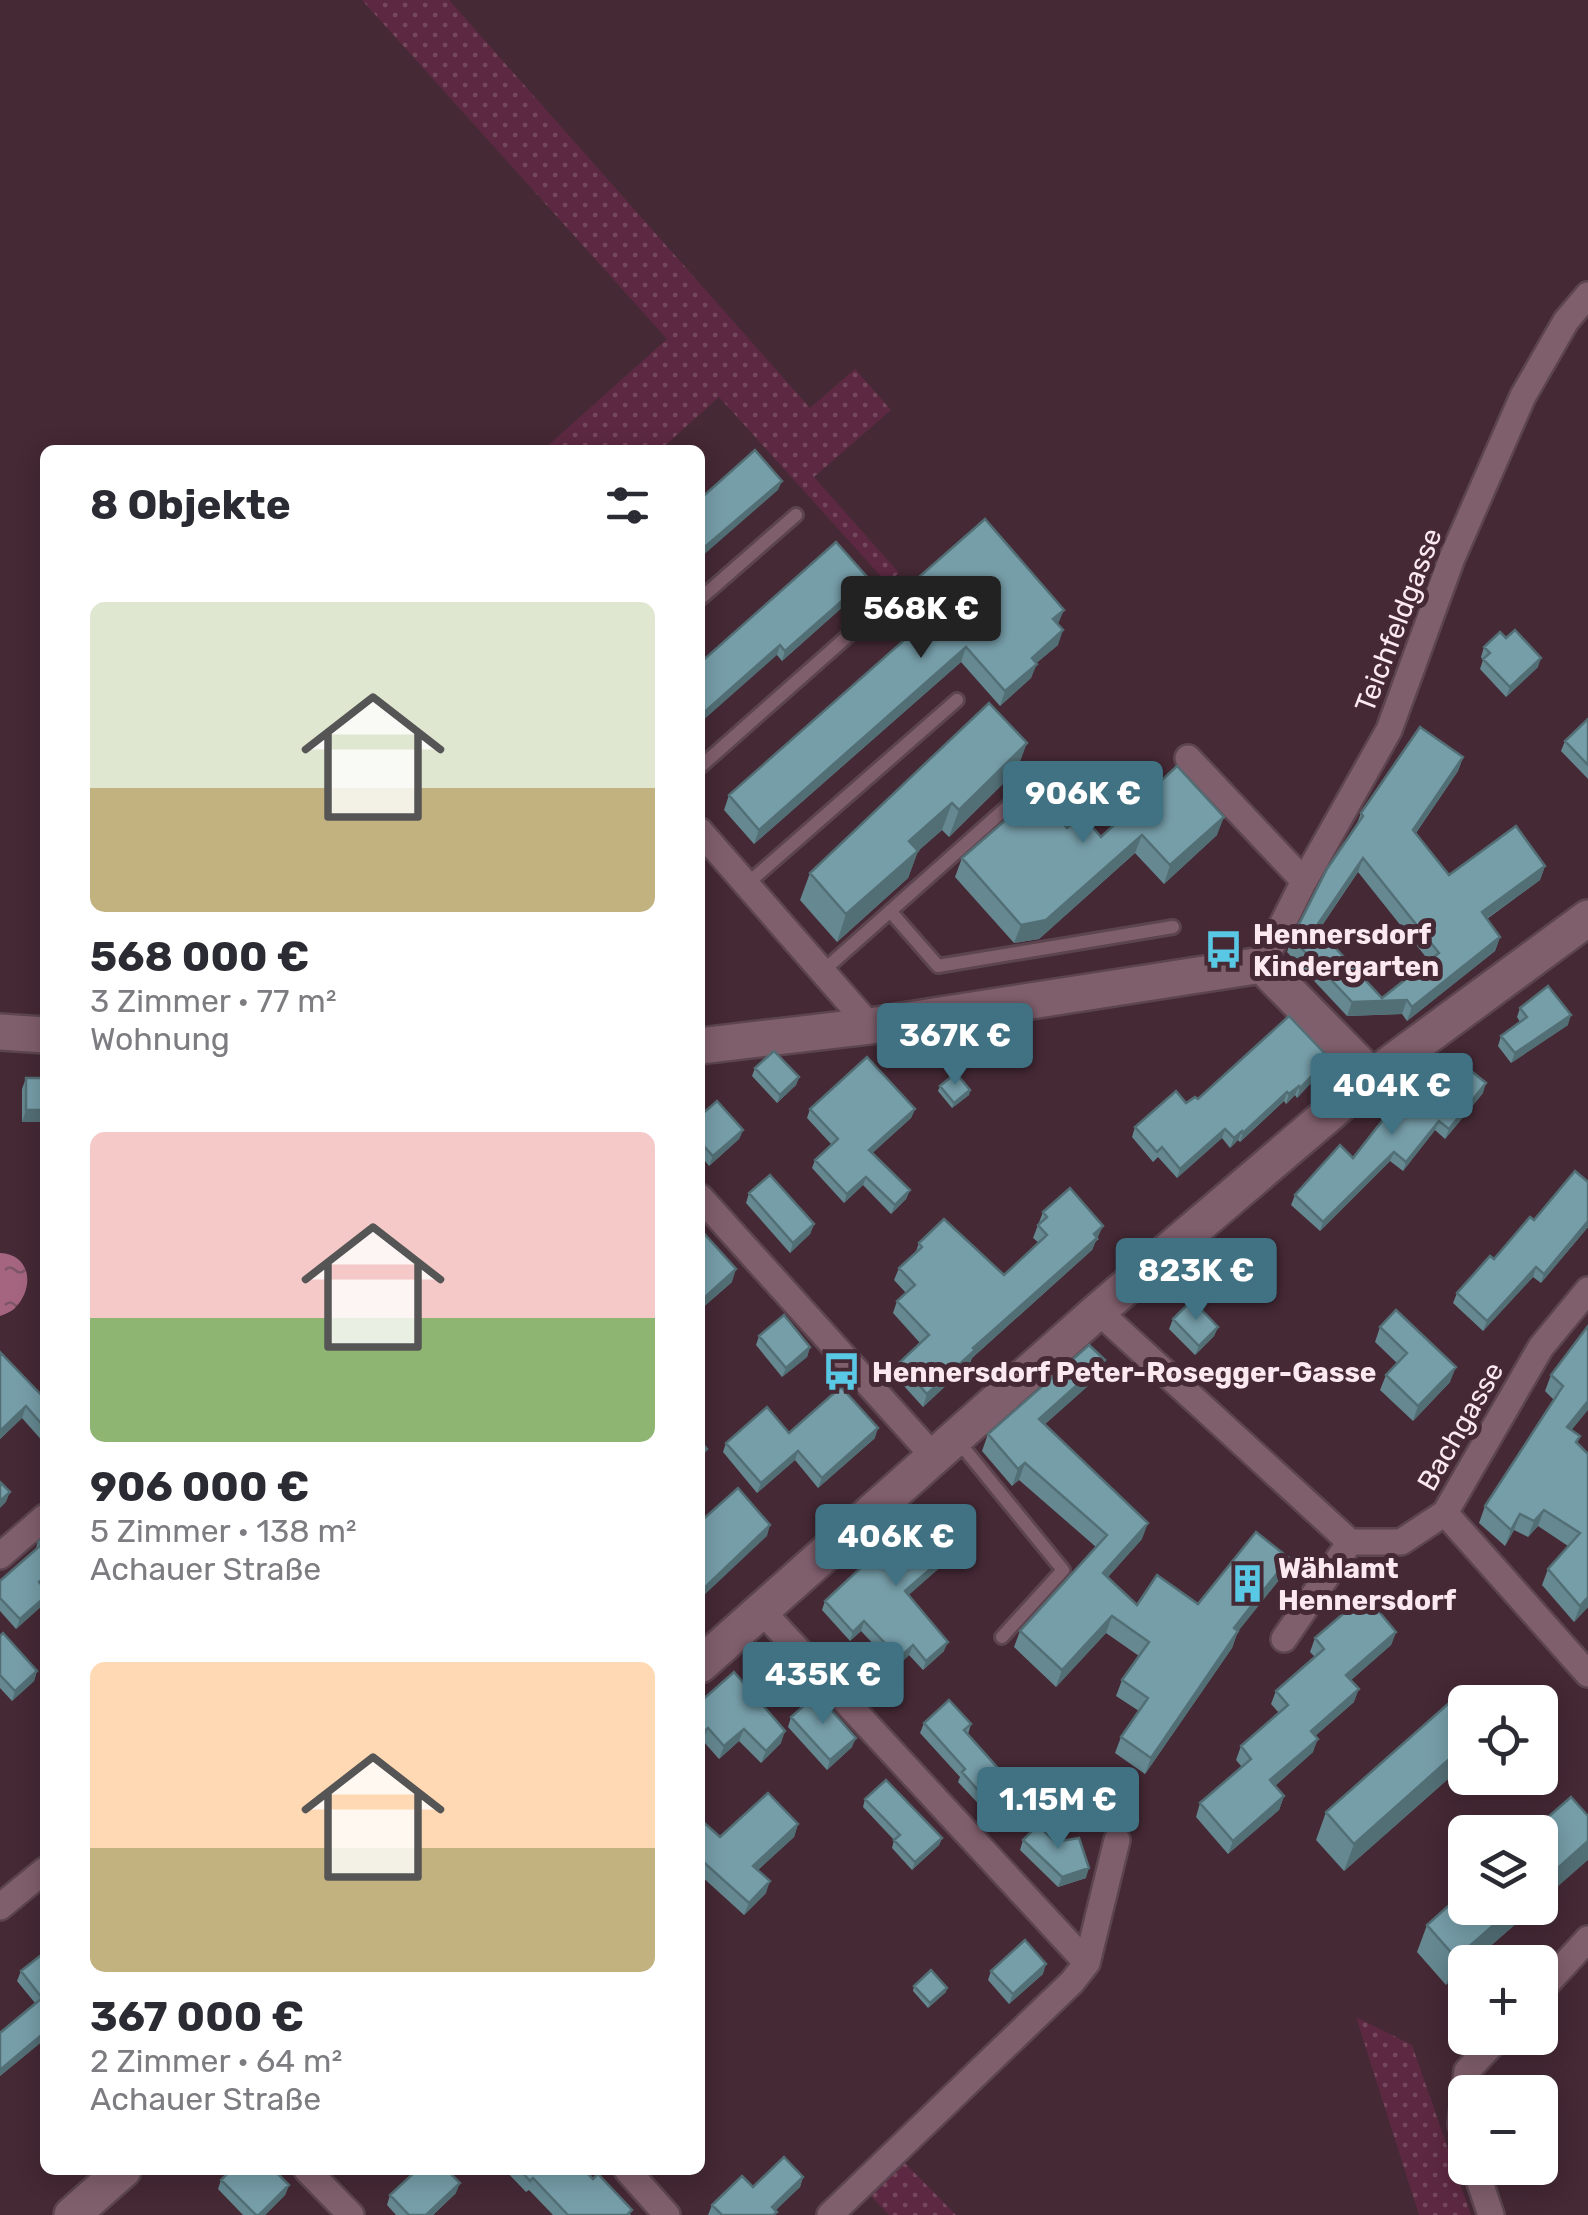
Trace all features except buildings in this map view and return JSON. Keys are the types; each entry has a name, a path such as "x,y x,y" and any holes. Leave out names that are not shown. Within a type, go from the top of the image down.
{"street":[{"name":"Teichfeldgasse","path":"1262,965 1304,881 1390,730 1452,558 1523,396 1566,321 1588,295"},
{"path":"1188,758 1304,881"},
{"path":"705,837 870,1026"},
{"path":"705,1661 1098,1311 1372,1076 1588,918"},
{"path":"705,1045 870,1026 1262,965 1372,1076"},
{"path":"0,1032 40,1034"},
{"path":"705,1202 946,1448"},
{"name":"Bachgasse","path":"1350,1542 1401,1542 1445,1514 1541,1347 1588,1290"},
{"path":"1098,1311 1350,1542 1284,1639"},
{"path":"1445,1514 1588,1674"},
{"path":"0,1556 40,1521"},
{"path":"762,1611 1087,1964"},
{"path":"830,2215 1087,1964 1118,1840"},
{"path":"0,1908 40,1874"},
{"path":"1558,1972 1588,1939"},
{"path":"1467,2075 1482,2055"},
{"path":"72,2215 116,2175"},
{"path":"312,2175 351,2215"},
{"path":"632,2175 668,2215"},
{"path":"1481,2185 1491,2215"}],"lane":[{"path":"705,596 796,516"},
{"path":"705,763 884,604"},
{"path":"746,884 956,700"},
{"path":"823,972 1033,784"},
{"path":"890,911 938,966 1174,927"},
{"path":"946,1448 1063,1570 1002,1636"}],"shaded area":[{"path":"362,0 449,0 810,408 855,369 891,410 814,477 899,573 887,583 719,397 666,445 549,445 667,339"},
{"path":"1356,2017 1412,2045 1448,2149 1448,2185 1461,2185 1471,2215 1419,2215"},
{"path":"903,2161 956,2215 889,2215 869,2194"}],"water":[{"path":"0,1253 18,1259 27,1273 27,1282 15,1308 0,1316"}],"place":[{"name":"Hennersdorf Kindergarten","path":"1223,950"},
{"name":"Hennersdorf Peter-Rosegger-Gasse","path":"842,1372"},
{"name":"Wählamt Hennersdorf","path":"1248,1584"}]}
